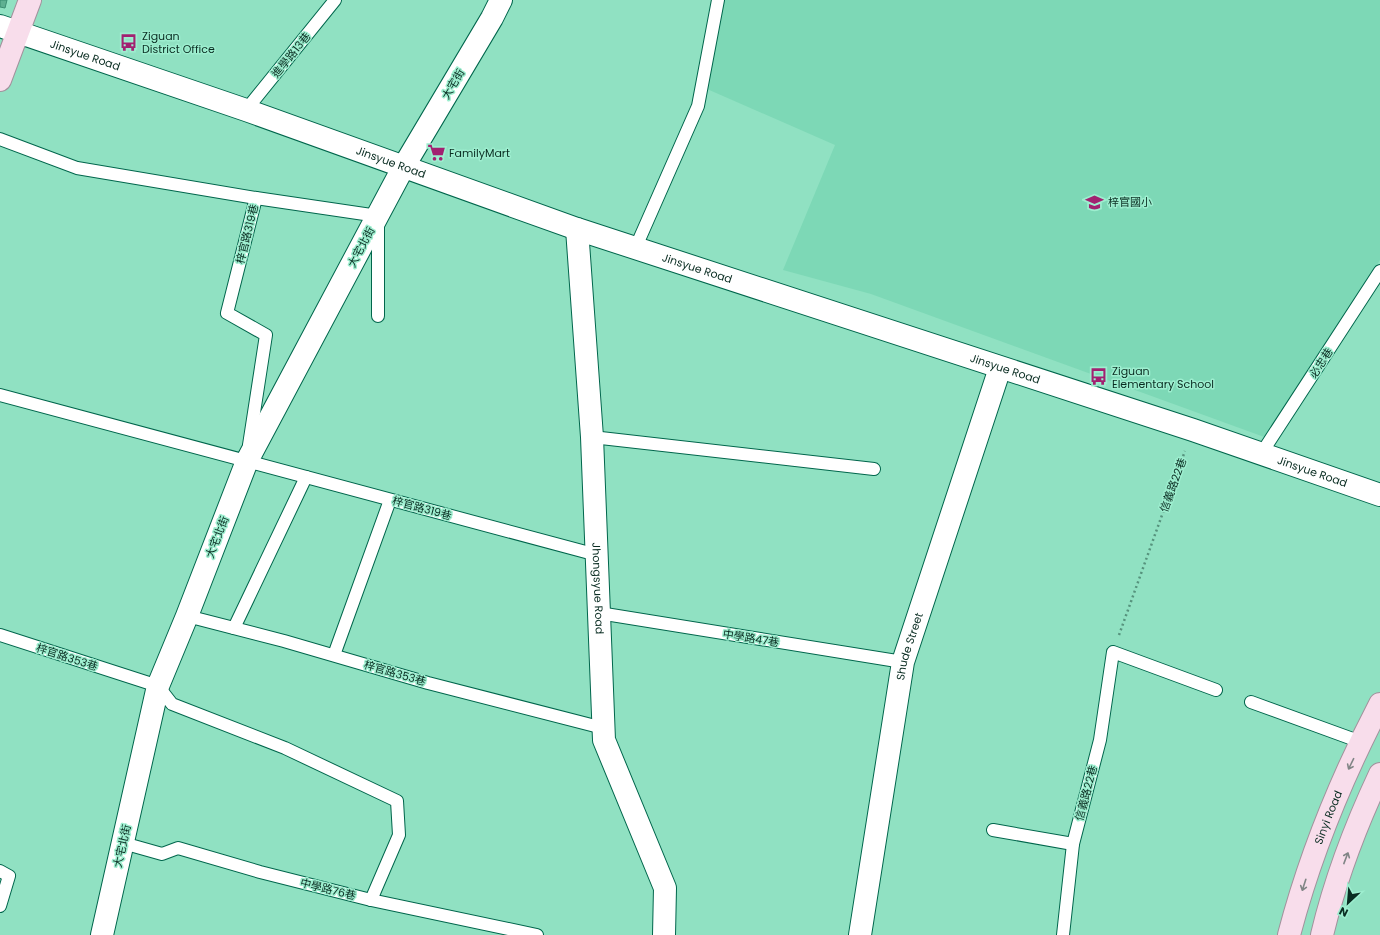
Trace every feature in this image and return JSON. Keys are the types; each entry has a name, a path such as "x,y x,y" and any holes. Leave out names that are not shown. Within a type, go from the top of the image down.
{"main road":[{"path":"0,80 9,29 30,0"},
{"name":"Sinyi Road","path":"1289,935 1313,856 1343,779 1380,704"},
{"path":"1322,935 1341,870 1368,799 1380,774"}],"street":[{"name":"大宅街","path":"404,166 492,18 501,0"},
{"name":"Jinsyue Road","path":"9,29 246,110 404,166 577,230 1193,430 1380,495"},
{"name":"大宅北街","path":"102,935 158,686 187,616 247,461 404,166"},
{"name":"Jhongsyue Road","path":"577,230 592,437 604,740 665,888 664,935"},
{"name":"Shude Street","path":"860,935 903,662 1000,368"}],"lane":[{"name":"進學路13巷","path":"246,110 335,0"},
{"path":"635,249 698,106 718,0"},
{"name":"梓官路319巷","path":"0,139 77,168 256,198 227,313 266,335 247,461"},
{"path":"256,198 378,216 378,316"},
{"name":"必忠巷","path":"1261,454 1380,271"},
{"name":"梓官路319巷","path":"0,395 596,555"},
{"path":"592,437 874,469"},
{"path":"234,628 306,477"},
{"path":"334,656 390,500"},
{"name":"中學路47巷","path":"599,613 903,662"},
{"name":"梓官路353巷","path":"187,616 428,683 604,728"},
{"name":"梓官路353巷","path":"0,635 158,686"},
{"path":"1113,652 1216,690"},
{"name":"信義路22巷","path":"1063,935 1073,844 1100,740 1113,652"},
{"path":"158,686 172,704 285,748 397,801 398,835 371,900"},
{"path":"1251,702 1361,742"},
{"path":"993,830 1073,844"},
{"name":"中學路76巷","path":"123,843 162,854 178,848 260,872 371,900 536,935"},
{"path":"0,870 9,876 0,906"}],"path":[{"name":"信義路22巷","path":"1113,652 1193,430"}],"shaded area":[{"name":"梓官國小","path":"721,0 1380,0 1380,260 1267,438 871,294 783,270 835,145 707,89"}],"building":[{"path":"0,0 7,0 5,8 0,7"}],"place":[{"name":"Ziguan District Office","path":"129,42"},
{"name":"FamilyMart","path":"436,153"},
{"name":"梓官國小","path":"1095,202"},
{"name":"Ziguan Elementary School","path":"1099,377"}]}
